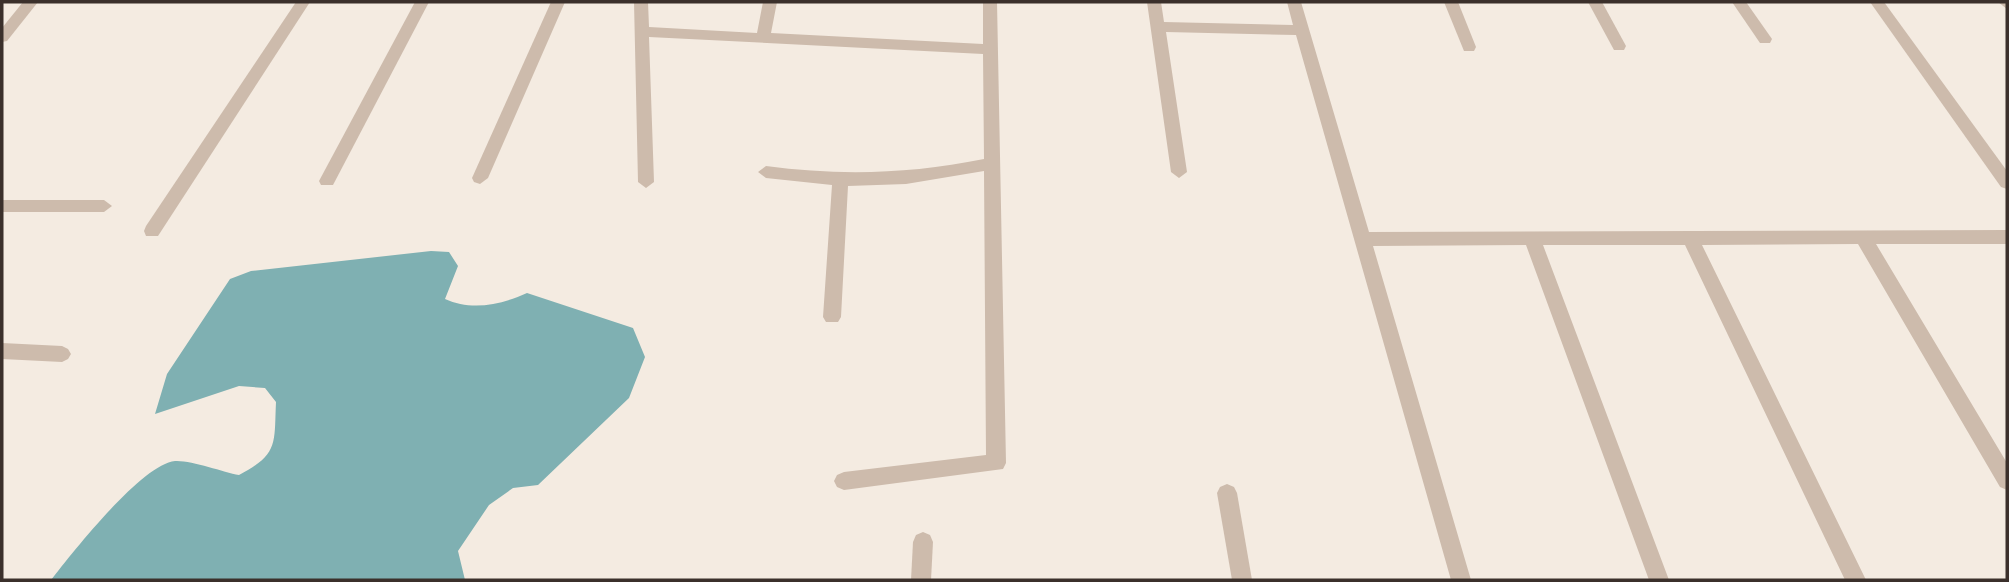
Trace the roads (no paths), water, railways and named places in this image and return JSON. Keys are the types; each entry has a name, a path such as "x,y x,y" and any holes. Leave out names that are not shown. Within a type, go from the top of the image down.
{"street":[{"path":"2,37 31,2"},
{"path":"152,231 303,2"},
{"path":"327,181 422,2"},
{"path":"480,178 558,2"},
{"path":"641,2 646,182"},
{"path":"763,38 770,2"},
{"path":"844,481 996,463 990,2"},
{"path":"1154,2 1179,172"},
{"path":"1294,2 1461,580"},
{"path":"1451,2 1469,47"},
{"path":"1595,2 1619,46"},
{"path":"1739,2 1765,39"},
{"path":"1877,2 2007,184"},
{"path":"1158,27 1302,30"},
{"path":"642,32 990,49"},
{"path":"766,172 840,181 879,182 925,177 992,163"},
{"path":"832,317 840,181"},
{"path":"2,206 104,206"},
{"path":"1863,237 2007,481"},
{"path":"1363,239 2007,237"},
{"path":"1690,238 1856,580"},
{"path":"1532,239 1659,580"},
{"path":"2,351 62,354"},
{"path":"1227,493 1242,580"},
{"path":"921,580 923,542"}],"water":[{"path":"431,251 449,252 458,266 445,299 476,306 507,301 527,293 633,328 645,357 629,398 538,485 513,488 489,505 458,551 465,580 51,580 108,512 145,477 161,466 182,461 239,475 268,454 274,438 276,402 265,388 239,386 155,414 167,374 230,279 251,271"}]}
